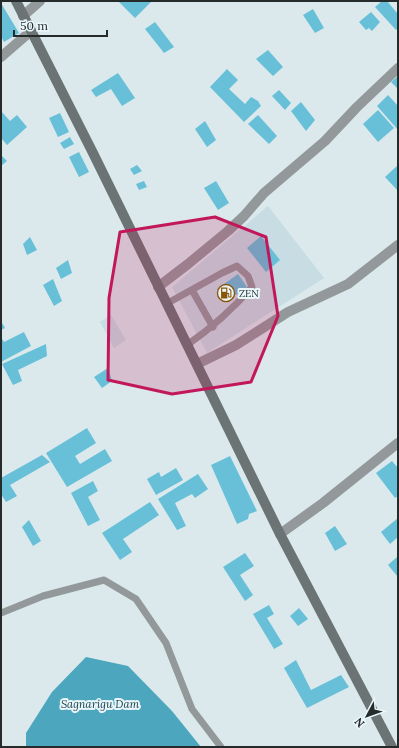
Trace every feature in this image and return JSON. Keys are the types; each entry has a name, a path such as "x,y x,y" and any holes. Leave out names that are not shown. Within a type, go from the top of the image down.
{"street":[{"path":"16,1 94,153 166,304 280,534 392,747"},
{"path":"23,16 40,1"},
{"path":"1,57 31,31"},
{"path":"158,287 228,231 244,216 264,193 325,141 357,107 398,68"},
{"path":"197,364 236,345 288,312 348,284 398,245"},
{"path":"280,534 323,503 398,443"}],"lane":[{"path":"166,304 237,266 248,276 252,287 234,308 214,326 187,345"},
{"path":"192,290 214,326"},
{"path":"1,613 44,596 104,580 136,599 166,643 192,709 221,747"}],"highlighted area":[{"path":"215,217 266,237 278,316 251,382 172,394 108,380 109,298 120,232"}],"shaded area":[{"path":"268,206 324,278 207,353 172,287"},
{"path":"111,315 126,340 114,348 100,322"}],"water":[{"name":"Sagnarigu Dam","path":"86,657 128,666 172,711 201,747 26,747 26,733 52,692"}],"building":[{"path":"118,1 152,1 135,18"},
{"path":"382,1 387,1 398,14 398,28 396,30 375,7"},
{"path":"1,3 19,33 4,42 1,36"},
{"path":"313,9 324,28 315,33 303,15"},
{"path":"371,12 380,22 372,31 369,28 366,30 359,22"},
{"path":"155,22 174,47 164,53 145,29"},
{"path":"268,50 283,67 273,76 256,59"},
{"path":"227,69 238,80 229,89 245,104 251,97 258,101 261,106 244,122 210,87"},
{"path":"118,73 135,98 122,106 111,89 96,97 91,90"},
{"path":"398,76 398,89 391,82"},
{"path":"279,90 291,103 285,110 272,96"},
{"path":"388,95 398,106 398,130 377,106"},
{"path":"301,102 315,120 306,131 291,111"},
{"path":"378,110 394,128 378,142 363,124"},
{"path":"1,111 10,121 17,115 27,127 7,145 1,138"},
{"path":"60,113 69,132 58,137 49,118"},
{"path":"258,115 277,136 269,144 248,124"},
{"path":"205,121 216,140 207,147 195,129"},
{"path":"70,137 74,144 64,149 60,143"},
{"path":"79,152 89,172 79,177 69,157"},
{"path":"1,155 7,161 1,166"},
{"path":"137,165 142,171 134,175 130,169"},
{"path":"398,165 398,191 385,177"},
{"path":"144,181 147,187 139,190 136,184"},
{"path":"216,181 229,203 218,210 204,188"},
{"path":"261,236 280,260 266,272 247,248"},
{"path":"30,237 37,250 27,255 23,244"},
{"path":"68,260 72,273 61,279 56,268"},
{"path":"238,274 247,287 225,302 217,289"},
{"path":"53,279 62,301 54,306 43,285"},
{"path":"1,321 5,328 1,330"},
{"path":"24,332 31,346 1,362 1,337 4,342"},
{"path":"46,344 47,356 18,370 22,381 13,385 2,364"},
{"path":"108,368 112,381 102,388 94,377"},
{"path":"87,428 96,443 75,456 80,464 105,449 112,461 67,487 46,453"},
{"path":"42,455 50,462 10,485 17,496 6,502 1,494 1,478"},
{"path":"230,456 257,511 249,514 248,519 237,524 211,465"},
{"path":"392,461 398,468 398,496 395,498 376,473"},
{"path":"176,468 183,480 156,495 147,479 159,472 161,477"},
{"path":"198,474 208,489 195,498 192,494 175,503 186,526 177,530 158,499"},
{"path":"93,481 98,491 88,497 100,520 88,526 71,493"},
{"path":"150,502 159,515 123,539 132,552 120,560 102,533"},
{"path":"398,518 398,537 390,544 381,532"},
{"path":"29,520 41,541 33,546 22,527"},
{"path":"335,526 347,544 335,551 325,533"},
{"path":"245,553 254,566 240,575 253,595 245,601 223,567"},
{"path":"397,557 398,558 398,577 388,565"},
{"path":"269,605 274,614 267,618 283,644 274,649 253,614"},
{"path":"299,608 308,619 298,626 290,616"},
{"path":"296,660 311,690 341,675 349,687 307,708 284,668"}],"place":[{"name":"ZEN","path":"226,293"}]}
